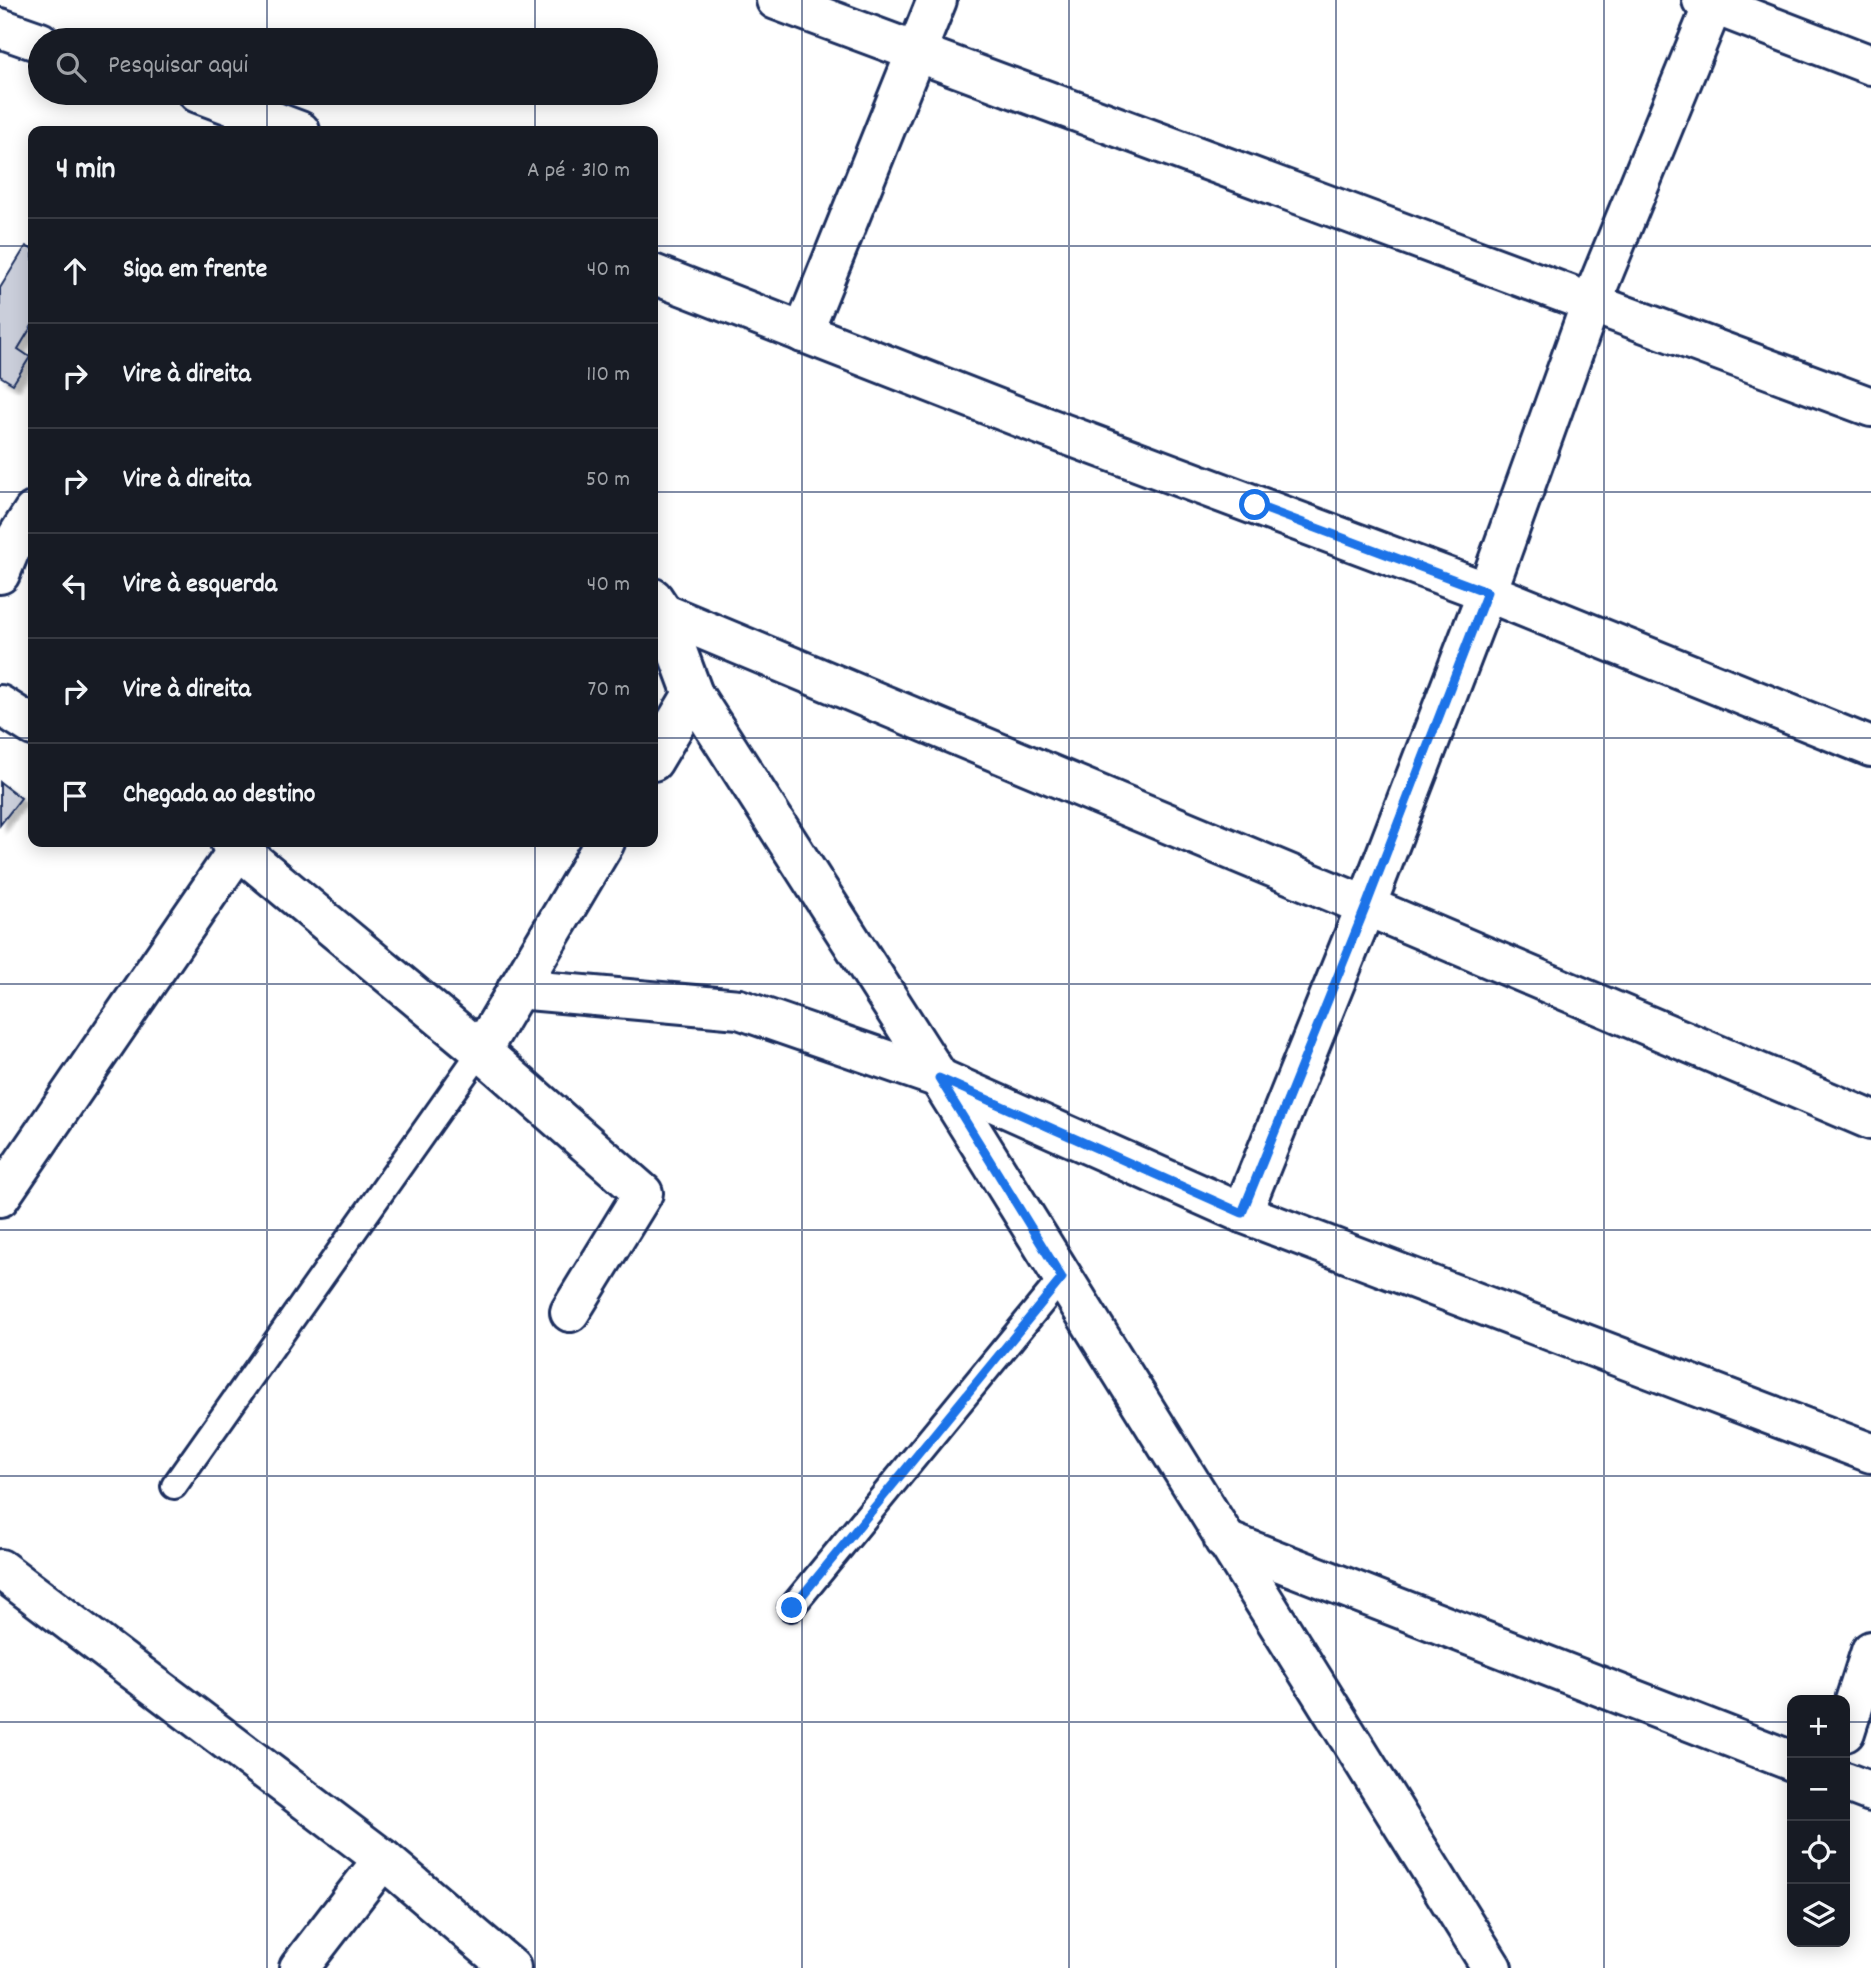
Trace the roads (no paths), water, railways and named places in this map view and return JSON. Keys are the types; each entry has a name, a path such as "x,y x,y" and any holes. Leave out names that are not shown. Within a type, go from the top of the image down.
{"street":[{"path":"776,0 1871,407"},
{"path":"803,333 937,0"},
{"path":"1242,1213 1366,906 1487,592 1591,303 1710,1 1871,65"},
{"path":"0,29 28,38"},
{"path":"218,105 242,120 274,126"},
{"path":"658,276 1035,423 1487,592 1871,747"},
{"path":"0,574 12,545 28,520"},
{"path":"658,606 1871,1120"},
{"path":"658,606 693,694 939,1078 1492,1968"},
{"path":"658,753 693,694"},
{"path":"0,705 28,723"},
{"path":"0,1197 234,847"},
{"path":"242,847 643,1193 570,1312"},
{"path":"481,1051 602,847"},
{"path":"517,989 739,1009 939,1078 1242,1213 1871,1453"},
{"path":"1224,1540 1787,1759"},
{"path":"0,1569 383,1858 511,1968"},
{"path":"1850,1716 1871,1651"},
{"path":"1850,1784 1871,1792"},
{"path":"299,1968 383,1858"}],"lane":[{"path":"174,1486 481,1051"},
{"path":"792,1608 1062,1278"}]}
